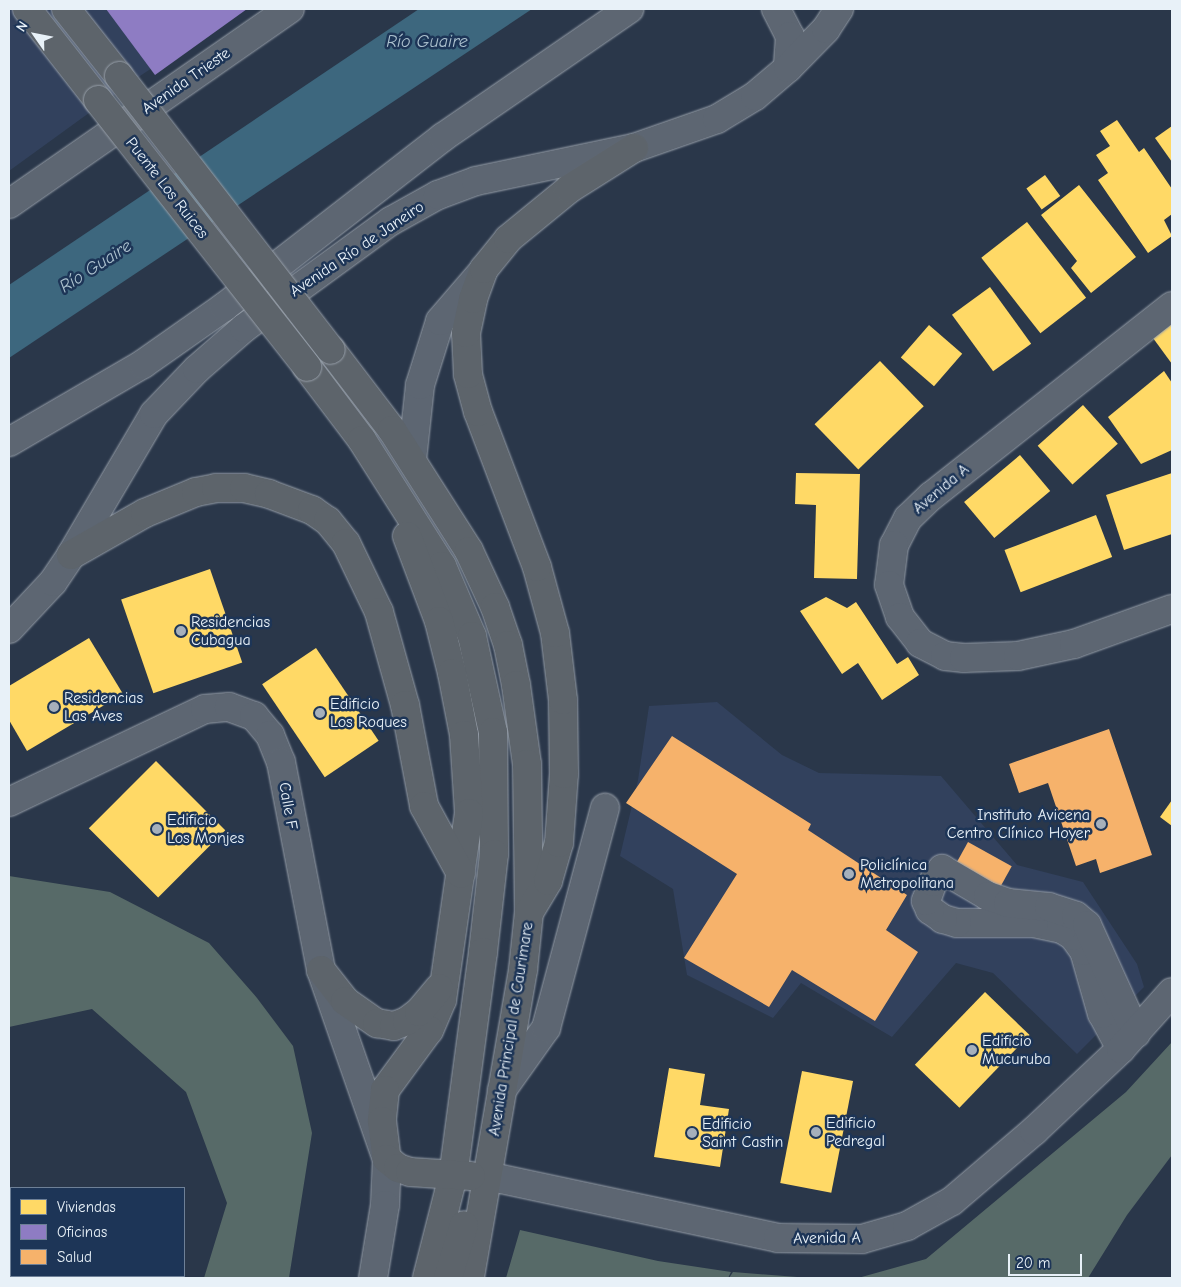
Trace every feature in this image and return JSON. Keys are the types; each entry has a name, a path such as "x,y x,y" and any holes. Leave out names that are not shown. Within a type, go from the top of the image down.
{"main road":[{"name":"Puente Los Ruices","path":"27,9 307,367 362,440 405,506"},
{"name":"Puente Los Ruices","path":"66,9 331,350"},
{"path":"529,912 548,881 559,843 564,774 562,700 555,633 537,567 478,412 468,374 466,333 473,299 484,269 508,238 531,217 634,148"},
{"name":"Avenida Principal de Caurimare","path":"331,350 412,460 483,578 508,645 527,764 529,912 502,1090 470,1278"},
{"path":"71,555 145,513 196,492 216,488 244,488 269,494 306,508 328,521 350,551 379,612 405,705 424,806 461,874"},
{"path":"405,506 405,532 439,621 464,736 470,812 442,1000 429,1030 385,1090 382,1121 387,1159 410,1172 453,1176 488,1176"},
{"path":"405,506 442,566 472,636 486,694 494,750 494,854 453,1176 432,1274"},
{"path":"321,970 362,1015 377,1023 394,1026 419,1012 446,976"},
{"path":"432,1274 488,1176"}],"street":[{"name":"Avenida Trieste","path":"9,204 290,9"},
{"name":"Avenida Río de Janeiro","path":"9,442 143,364 224,306 443,137 630,9"},
{"path":"776,9 790,36 788,68"},
{"name":"Avenida Río de Janeiro","path":"9,629 53,582 71,555 154,414 197,369 244,328 353,247 438,194 476,181 634,148 717,119 755,96 788,68 826,29 839,9"},
{"path":"412,460 420,386 440,321 484,269"},
{"name":"Avenida A","path":"1172,306 930,496 908,518 894,544 889,585 900,617 920,643 944,656 964,658 1018,656 1074,644 1172,609"},
{"name":"Calle F","path":"9,802 206,709 229,706 254,716 270,735 281,762 321,970 387,1159"},
{"path":"502,1090 546,1028 605,808"},
{"path":"942,869 988,896 1008,904 1049,907 1076,916 1087,925 1129,1041 1102,1014 1084,951 1073,936 1062,929 1034,923 957,923 943,919 930,910 926,901 933,882 942,869"},
{"name":"Avenida A","path":"488,1176 778,1238 862,1239 907,1226 952,1201 1034,1131 1129,1041 1172,992"},
{"path":"373,1278 385,1205 387,1159"}],"shaded area":[{"path":"9,9 241,9 140,76 9,171"},
{"name":"Policlínica Metropolitana","path":"717,702 782,755 819,773 941,776 1017,865 1083,882 1137,964 1144,987 1077,1054 993,973 956,963 892,1037 801,983 773,1018 687,975 673,889 620,856 638,780 649,706"},
{"path":"9,876 110,892 209,943 257,998 293,1046 312,1133 289,1278 204,1278 227,1203 186,1092 92,1009 9,1027"},
{"path":"1172,1042 1172,1155 1127,1215 1088,1278 858,1278 926,1259 1126,1092"},
{"path":"520,1230 658,1261 731,1272 728,1278 506,1278"},
{"path":"733,1272 810,1278 729,1278"}],"water":[{"name":"Río Guaire","path":"419,9 532,9 9,358 9,285"}],"building: Viviendas":[{"path":"1117,120 1139,152 1144,148 1172,189 1172,214 1164,220 1172,236 1148,253 1098,180 1108,173 1096,155 1110,146 1100,131"},
{"path":"1172,126 1172,162 1155,138"},
{"path":"1045,175 1060,196 1042,210 1026,189"},
{"path":"1079,185 1136,257 1091,293 1071,268 1077,261 1041,215"},
{"path":"1027,222 1086,298 1040,333 981,258"},
{"path":"990,287 1031,344 993,371 952,315"},
{"path":"1172,324 1172,364 1153,338"},
{"path":"929,325 962,354 934,386 901,357"},
{"path":"880,361 924,406 858,470 815,424"},
{"path":"1164,371 1172,383 1172,450 1141,464 1108,417"},
{"path":"1083,405 1118,444 1072,484 1038,446"},
{"path":"1020,455 1050,491 994,538 964,502"},
{"path":"796,473 860,474 857,579 814,578 816,505 795,504"},
{"path":"1172,473 1172,534 1124,550 1106,495"},
{"path":"1096,515 1112,557 1021,592 1005,550"},
{"name":"Residencias Cubagua","path":"210,569 242,663 153,693 121,600"},
{"path":"826,597 847,608 856,602 897,664 908,657 919,675 882,700 858,663 842,674 800,611"},
{"name":"Residencias Las Aves","path":"89,638 123,694 27,751 9,720 9,686"},
{"name":"Edificio Los Roques","path":"316,648 379,741 325,777 262,684"},
{"name":"Edificio Los Monjes","path":"156,761 225,830 158,897 89,828"},
{"path":"1172,800 1172,826 1160,817"},
{"name":"Edificio Mucuruba","path":"985,992 1030,1035 959,1108 915,1065"},
{"name":"Edificio Saint Castin","path":"669,1068 705,1074 700,1105 729,1109 720,1167 654,1157"},
{"name":"Edificio Pedregal","path":"802,1071 853,1081 831,1193 780,1183"}],"building: Oficinas":[{"path":"106,9 247,9 155,75"}],"building: Salud":[{"name":"Instituto Avicena Centro Clínico Hoyer","path":"1109,729 1152,855 1100,873 1096,859 1076,866 1048,783 1019,793 1009,764"},
{"path":"672,736 811,824 808,830 907,895 886,930 918,952 875,1021 792,970 769,1007 684,958 737,874 626,803"},
{"path":"968,842 1012,866 998,891 954,866"}],"place":[{"name":"Residencias Cubagua","path":"181,631"},
{"name":"Residencias Las Aves","path":"54,707"},
{"name":"Edificio Los Roques","path":"320,713"},
{"name":"Instituto Avicena Centro Clínico Hoyer","path":"1101,824"},
{"name":"Edificio Los Monjes","path":"157,829"},
{"name":"Policlínica Metropolitana","path":"849,874"},
{"name":"Edificio Mucuruba","path":"972,1050"},
{"name":"Edificio Pedregal","path":"816,1132"},
{"name":"Edificio Saint Castin","path":"692,1133"}]}
